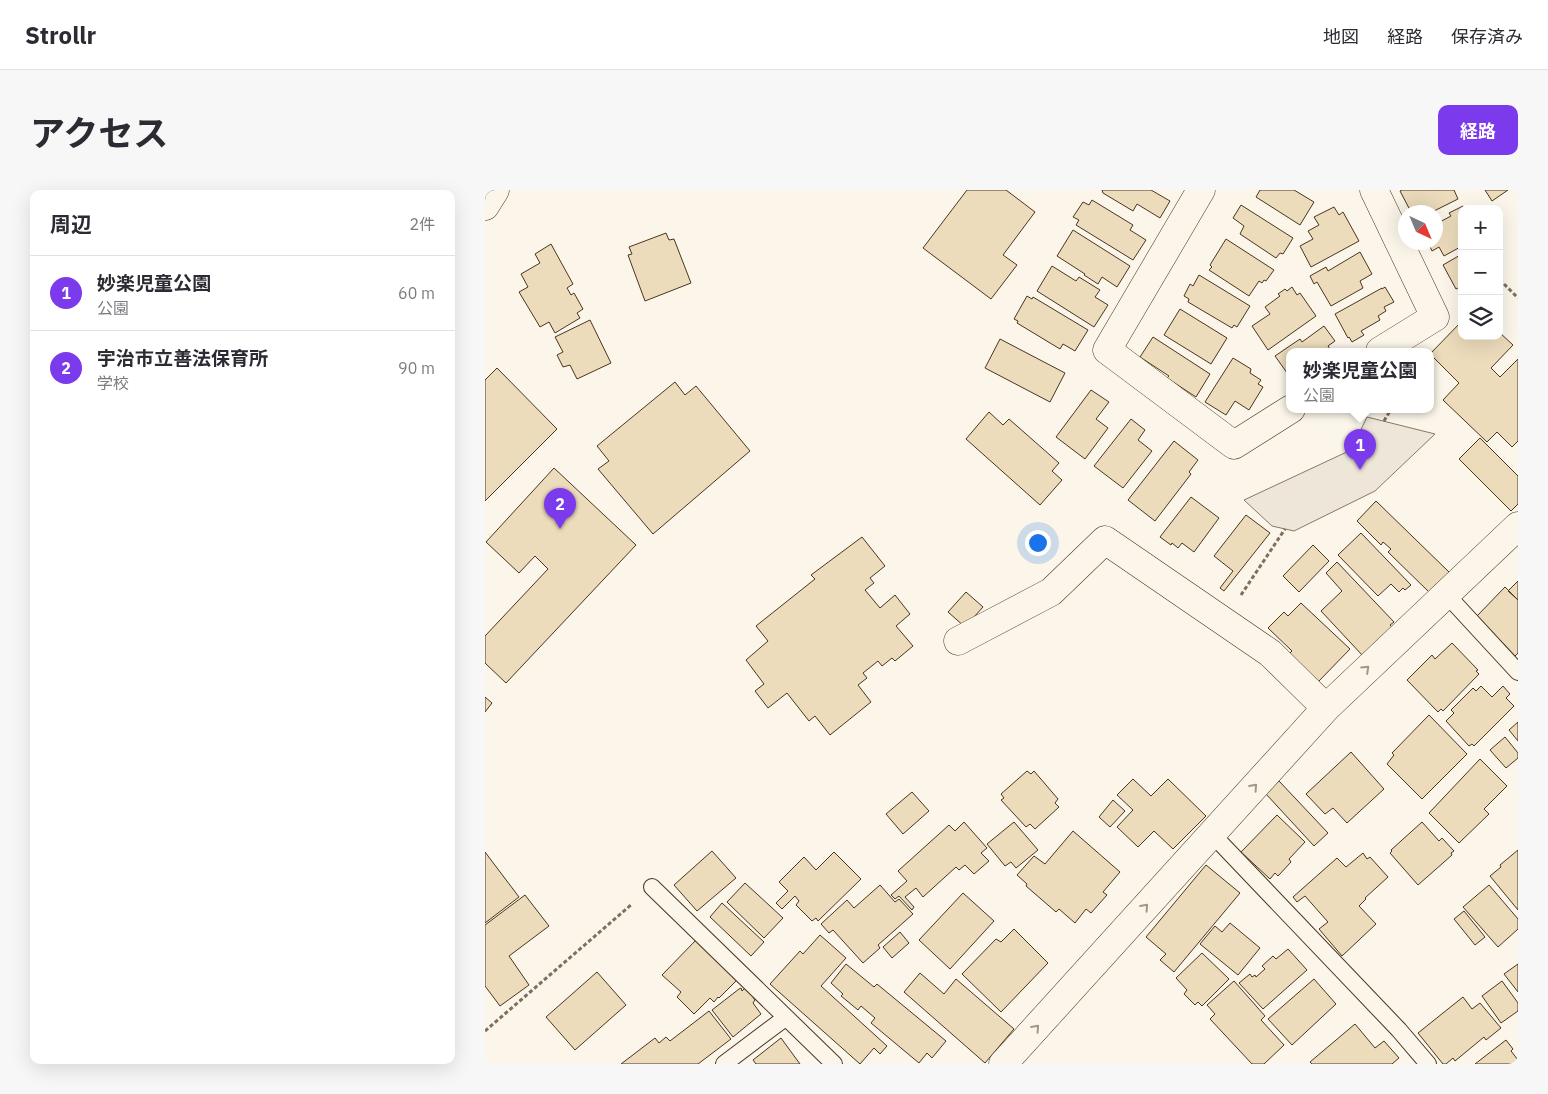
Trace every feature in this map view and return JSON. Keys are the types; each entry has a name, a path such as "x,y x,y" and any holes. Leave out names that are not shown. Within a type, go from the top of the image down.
{"street":[{"path":"485,206 495,190"},
{"path":"1201,190 1107,350 1234,445 1286,412"},
{"path":"1373,190 1435,317 1385,348"},
{"path":"1003,1064 1325,708 1518,526"},
{"path":"958,641 1051,592 1105,540 1270,653 1325,708"}],"lane":[{"path":"1446,594 1518,672"},
{"path":"1212,834 1399,1030 1428,1064"},
{"path":"652,887 834,1064"},
{"path":"724,1064 785,1018"}],"path":[{"path":"1503,283 1518,298"},
{"path":"1384,421 1389,413"},
{"path":"1223,621 1285,529"},
{"path":"485,1031 652,887"}],"shaded area":[{"path":"1367,417 1435,434 1375,491 1294,531 1272,526 1244,500 1351,450"}],"building":[{"path":"967,190 1006,190 1035,212 1003,255 1017,265 991,299 923,248"},
{"path":"1102,190 1151,190 1170,201 1160,218 1137,204 1133,211 1103,193"},
{"path":"1260,190 1294,190 1314,202 1300,225 1256,197"},
{"path":"1454,190 1458,199 1443,206 1407,205 1400,191"},
{"path":"1485,190 1508,190 1492,201"},
{"path":"1092,200 1133,225 1130,230 1146,240 1133,260 1076,225 1079,220 1073,217 1083,202 1089,205"},
{"path":"1241,205 1293,238 1283,254 1280,253 1276,258 1240,234 1244,226 1233,218"},
{"path":"1334,207 1339,215 1343,212 1359,241 1311,267 1300,246 1313,239 1308,231 1319,225 1314,217"},
{"path":"1458,208 1458,248 1444,256 1441,250 1443,250 1443,220 1451,216 1449,213"},
{"path":"1073,230 1130,266 1117,287 1102,277 1098,284 1057,256"},
{"path":"666,233 669,240 674,239 691,283 645,301 628,255 632,254 629,247"},
{"path":"1226,239 1274,270 1266,281 1264,280 1262,283 1259,281 1249,296 1209,270 1212,267 1210,265"},
{"path":"551,244 573,284 567,288 571,295 574,293 583,309 577,313 580,318 555,333 549,322 540,327 519,292 528,287 521,274 540,263 535,254"},
{"path":"1360,252 1372,274 1360,281 1363,288 1331,306 1317,282 1314,284 1310,276 1326,267 1328,271"},
{"path":"1458,256 1458,288 1456,289 1443,265"},
{"path":"1052,266 1076,281 1079,277 1100,290 1095,297 1108,305 1094,327 1037,291"},
{"path":"1199,275 1250,306 1237,327 1234,325 1232,328 1188,302 1189,299 1184,296 1190,284 1193,286"},
{"path":"1292,287 1297,295 1300,293 1316,316 1268,350 1252,326 1270,314 1265,307 1280,296 1278,294"},
{"path":"1385,287 1394,302 1384,307 1386,311 1378,316 1380,320 1361,331 1364,335 1352,342 1335,314"},
{"path":"1027,296 1032,299 1033,297 1088,330 1075,351 1063,344 1060,349 1017,323 1018,321 1014,319"},
{"path":"1180,309 1227,338 1211,364 1164,335"},
{"path":"590,320 611,363 577,379 570,365 563,367 557,355 563,352 555,337"},
{"path":"1458,325 1458,340 1503,340 1503,336 1513,345 1491,368 1500,377 1518,359 1518,441 1512,447 1497,432 1487,442 1443,400 1459,383 1434,358 1434,350"},
{"path":"1324,326 1335,341 1328,346 1329,348 1287,348 1300,339 1302,342"},
{"path":"1153,337 1210,374 1196,397 1140,357"},
{"path":"1000,339 1065,373 1050,402 985,368"},
{"path":"1286,349 1286,371 1275,356"},
{"path":"1233,358 1251,369 1250,373 1261,380 1258,384 1263,387 1249,410 1235,401 1226,415 1205,402"},
{"path":"497,368 557,429 485,501 485,380"},
{"path":"675,382 685,395 696,386 750,451 653,534 598,469 609,461 597,446"},
{"path":"1091,390 1109,402 1096,419 1108,428 1085,459 1056,437"},
{"path":"989,412 1003,425 1009,419 1059,463 1052,471 1062,480 1040,505 966,439"},
{"path":"1131,419 1145,430 1138,440 1152,451 1123,488 1094,466"},
{"path":"1480,438 1518,476 1518,504 1511,511 1459,459"},
{"path":"1174,441 1198,460 1189,472 1191,474 1155,521 1128,500"},
{"path":"554,468 636,545 506,683 485,663 485,636 548,569 535,556 519,573 486,542"},
{"path":"1191,497 1219,518 1194,552 1182,543 1178,548 1160,537"},
{"path":"1376,501 1449,572 1430,593 1388,552 1391,549 1383,542 1381,545 1357,521"},
{"path":"1246,515 1270,533 1224,591 1220,588 1233,571 1214,556"},
{"path":"1361,533 1411,585 1399,592 1391,584 1378,596 1338,555"},
{"path":"862,537 885,566 870,578 874,583 865,590 880,608 895,595 910,614 896,626 913,646 895,661 892,658 882,666 878,661 863,673 867,678 858,685 871,702 830,735 815,716 809,721 787,693 768,708 755,691 764,684 746,660 768,641 756,626 815,579 811,575"},
{"path":"1313,545 1329,561 1299,592 1283,576"},
{"path":"1337,562 1394,622 1390,625 1393,628 1363,656 1321,611 1342,591 1326,573"},
{"path":"1518,581 1518,600 1508,591"},
{"path":"1505,587 1518,600 1518,653 1515,656 1477,616"},
{"path":"966,592 983,607 965,627 948,612"},
{"path":"1301,603 1350,649 1318,682 1289,654 1292,651 1268,628 1284,612 1288,616"},
{"path":"1452,643 1478,670 1476,671 1479,674 1443,711 1441,709 1438,712 1407,680 1432,655 1435,659"},
{"path":"1481,686 1492,697 1503,686 1510,694 1506,698 1514,706 1474,746 1472,744 1469,746 1446,721 1454,713 1451,710 1473,688 1476,691"},
{"path":"485,697 492,703 485,712"},
{"path":"1429,715 1467,754 1422,799 1387,764 1394,755 1392,753"},
{"path":"1518,722 1518,741 1509,730"},
{"path":"1505,737 1518,753 1518,758 1506,768 1490,750"},
{"path":"1351,752 1384,789 1347,823 1333,808 1325,814 1306,794"},
{"path":"1480,759 1507,786 1484,809 1489,814 1459,843 1429,813"},
{"path":"1027,771 1031,774 1034,771 1058,799 1055,803 1059,807 1035,829 1030,824 1026,827 1001,800 1004,798 1001,794"},
{"path":"1133,779 1151,796 1168,779 1206,816 1173,849 1154,831 1138,847 1117,827 1133,810 1117,795"},
{"path":"1279,781 1328,833 1314,846 1266,794"},
{"path":"912,792 929,811 903,834 886,814"},
{"path":"1113,800 1125,811 1110,827 1099,817"},
{"path":"1277,815 1305,842 1289,859 1291,862 1278,876 1275,873 1270,879 1241,852"},
{"path":"964,822 987,848 981,853 989,861 974,874 965,865 959,870 956,867 923,897 916,888 905,897 914,907 912,910 899,896 895,899 891,895 907,881 898,871 949,825 955,831"},
{"path":"1014,822 1038,850 1016,868 1011,862 1005,866 987,844"},
{"path":"1422,822 1439,841 1442,838 1454,851 1451,853 1452,855 1418,885 1390,853"},
{"path":"1073,831 1120,872 1103,892 1107,895 1091,913 1086,909 1075,923 1059,909 1056,912 1026,886 1027,884 1017,875 1034,856 1045,864"},
{"path":"1518,850 1518,910 1490,876"},
{"path":"712,851 736,878 697,911 674,885"},
{"path":"485,852 519,897 485,923"},
{"path":"834,852 861,879 818,921 816,918 812,921 796,905 799,901 795,896 782,909 776,903 788,891 779,882 804,857 816,870"},
{"path":"1363,853 1367,859 1370,857 1388,877 1359,906 1376,924 1342,956 1319,929 1328,922 1305,896 1297,902 1293,897 1337,858 1346,867"},
{"path":"1206,865 1240,893 1174,972 1160,960 1166,954 1146,937"},
{"path":"745,883 783,918 764,938 727,902"},
{"path":"880,885 895,902 899,899 913,914 878,945 880,948 863,963 833,930 829,933 821,924 847,900 854,908"},
{"path":"1489,885 1518,919 1518,929 1498,947 1463,907"},
{"path":"963,893 994,921 950,969 919,940"},
{"path":"525,895 549,926 509,956 529,985 500,1006 485,986 485,925"},
{"path":"722,903 764,942 751,956 710,917"},
{"path":"1464,911 1485,937 1475,945 1454,919"},
{"path":"1230,923 1260,948 1238,975 1200,944 1215,926 1222,932"},
{"path":"1014,929 1048,963 1001,1012 962,974 996,939 1001,942"},
{"path":"900,932 909,943 892,958 883,947"},
{"path":"820,935 846,958 821,986 887,1046 880,1054 874,1048 860,1064 770,984 800,951 803,954"},
{"path":"697,939 738,979 714,1002 710,998 694,1014 677,997 681,992 662,975"},
{"path":"1288,949 1307,970 1263,1009 1239,983 1250,974 1252,977 1255,975 1256,977 1265,969 1262,966 1273,956 1276,959"},
{"path":"1202,953 1229,979 1202,1006 1198,1002 1195,1005 1184,994 1187,990 1176,978"},
{"path":"846,964 874,987 877,984 946,1041 932,1058 927,1053 919,1063 871,1023 875,1018 861,1006 858,1010 841,996 843,994 831,983"},
{"path":"1518,964 1518,992 1504,974"},
{"path":"597,972 626,1005 575,1050 546,1017"},
{"path":"920,973 944,994 956,979 1014,1029 985,1063 904,992"},
{"path":"1314,979 1336,1004 1292,1045 1268,1019"},
{"path":"1234,981 1265,1016 1261,1020 1284,1045 1264,1064 1252,1064 1210,1019 1215,1014 1207,1005"},
{"path":"1502,981 1518,1003 1518,1011 1501,1023 1482,996"},
{"path":"746,987 755,1000 753,1003 761,1014 733,1037 712,1010 739,989 741,988 742,991"},
{"path":"1463,997 1472,1009 1480,1003 1501,1028 1486,1040 1484,1037 1455,1061 1453,1058 1446,1064 1443,1064 1418,1033"},
{"path":"709,1011 731,1039 698,1064 621,1064 655,1038 659,1043 666,1037 670,1041"},
{"path":"1355,1024 1375,1048 1384,1041 1399,1058 1392,1064 1312,1064 1310,1062"},
{"path":"781,1038 800,1064 756,1064 753,1060"},
{"path":"1506,1040 1513,1049 1511,1051 1518,1060 1518,1064 1475,1064"}],"place":[{"name":"妙楽児童公園","path":"1360,470"},
{"name":"宇治市立善法保育所","path":"560,529"}]}
